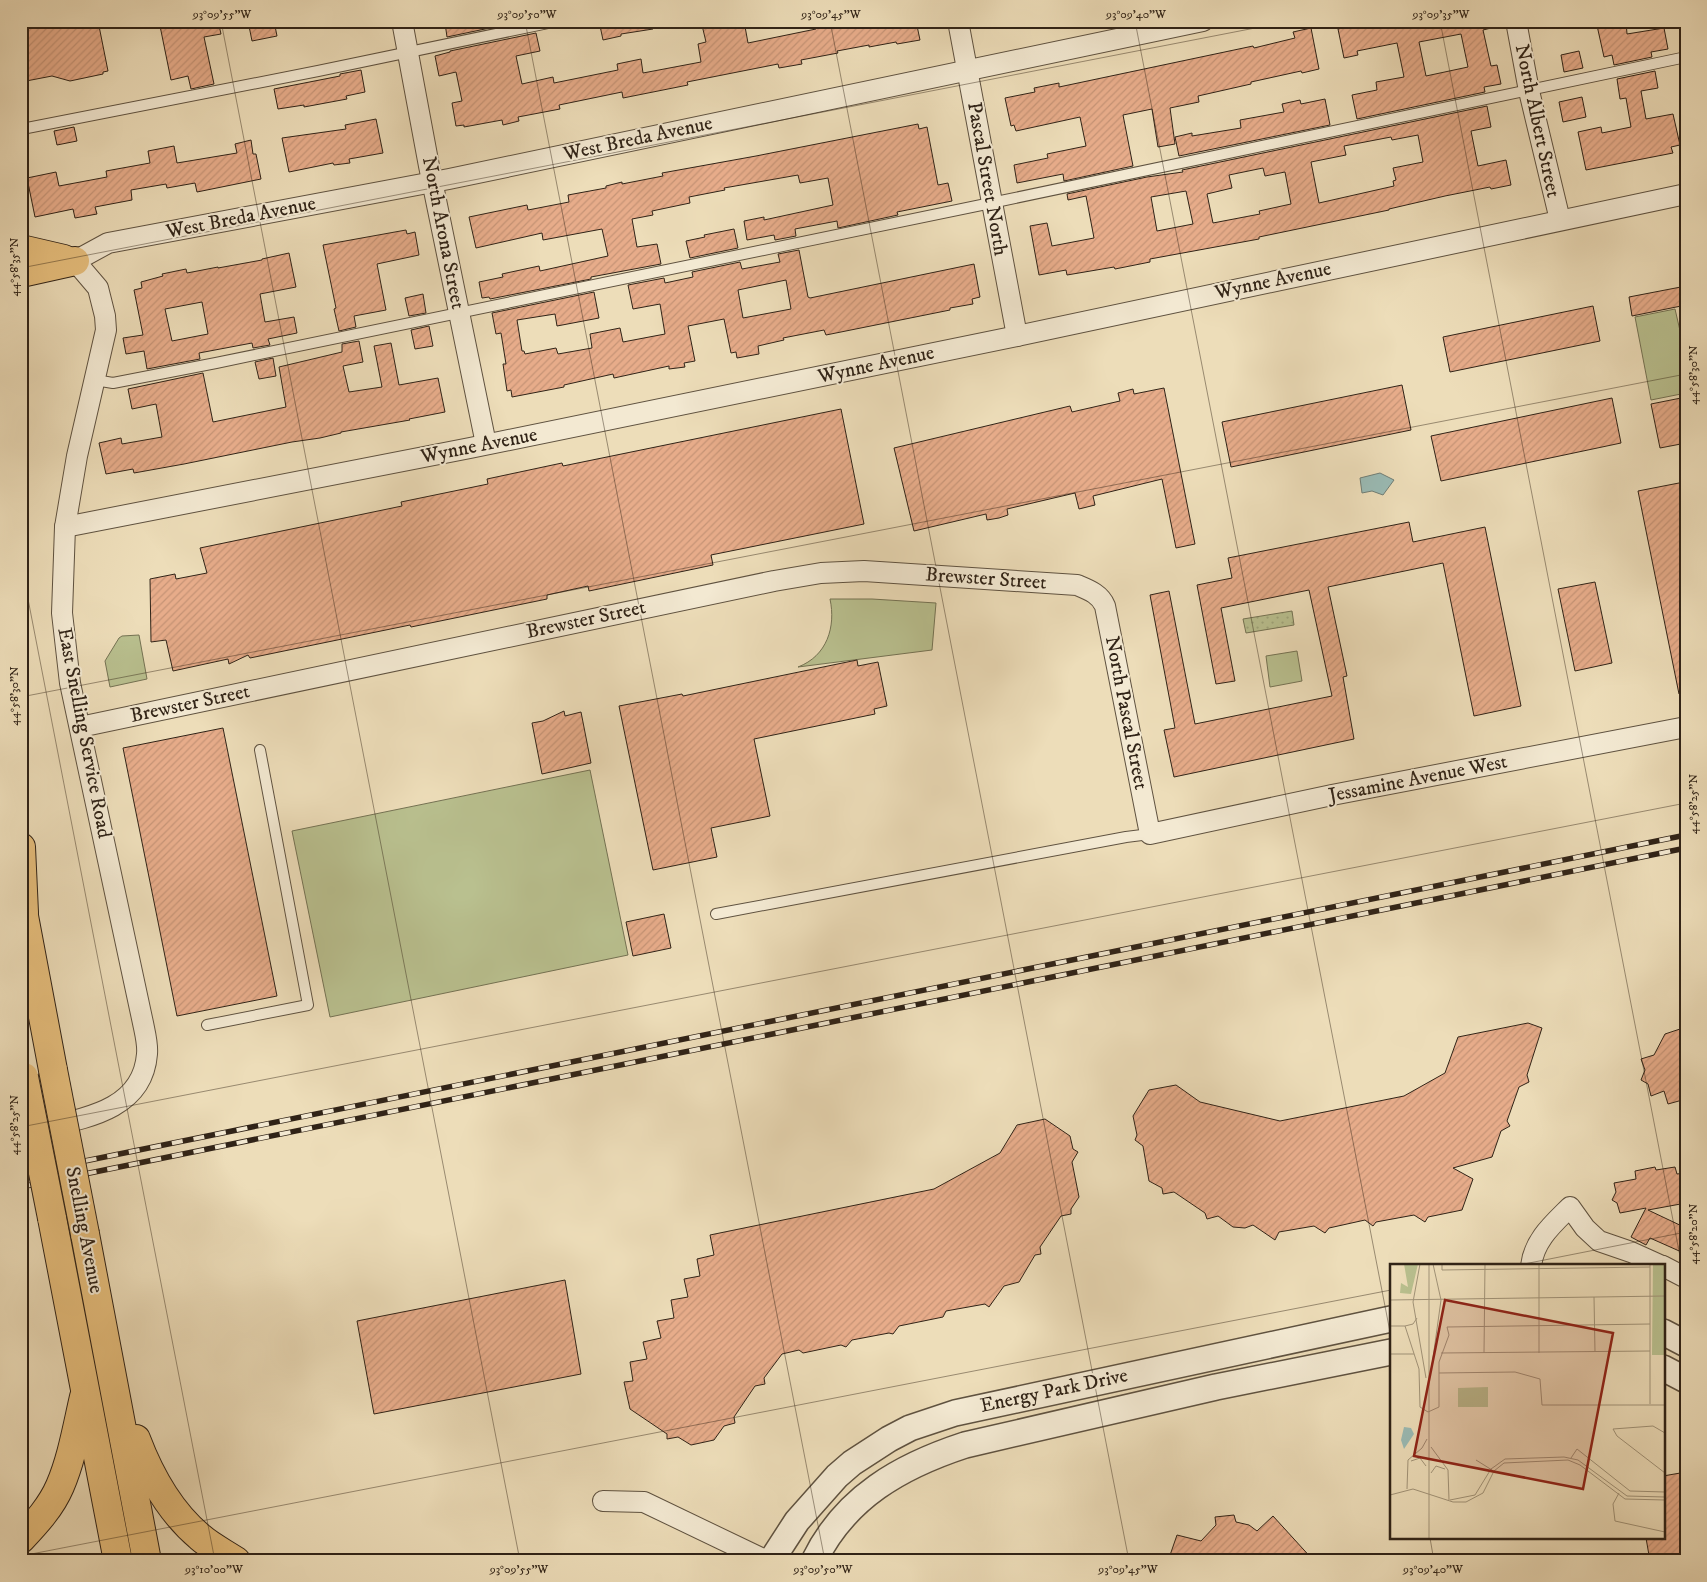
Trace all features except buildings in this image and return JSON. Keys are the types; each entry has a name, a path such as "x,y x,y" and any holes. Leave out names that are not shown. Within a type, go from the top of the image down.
{"main road":[{"path":"21,249 75,261"},
{"path":"21,273 75,261"},
{"name":"Snelling Avenue","path":"21,847 23,906 147,1561"},
{"name":"Snelling Avenue","path":"23,1070 118,1561"},
{"path":"112,1376 144,1459 159,1489 186,1524 201,1538 236,1561"},
{"path":"21,1539 45,1512 59,1488 68,1465 86,1388"}],"street":[{"name":"North Arona Street","path":"402,21 486,444"},
{"name":"Pascal Street North","path":"958,21 1017,336"},
{"name":"West Breda Avenue","path":"75,261 108,243 433,182 1203,21"},
{"name":"North Albert Street","path":"1516,21 1529,91 1560,220"},
{"name":"Wynne Avenue","path":"65,527 1017,336 1686,194"},
{"name":"East Snelling Service Road","path":"21,1130 52,1125 106,1110 122,1102 136,1087 144,1070 147,1052 143,1023 70,683 62,613 65,527 77,456 106,330 106,316 98,288 75,261"},
{"name":"Brewster Street","path":"80,727 764,583 821,574 864,571 1057,584 1077,586 1096,594"},
{"name":"North Pascal Street","path":"1096,594 1102,599 1105,606 1150,834"},
{"name":"Jessamine Avenue West","path":"1150,834 1332,796 1686,727"},
{"path":"1531,1264 1542,1235 1570,1206 1585,1228 1599,1241 1658,1264"},
{"path":"1664,1267 1686,1278"},
{"name":"Energy Park Drive","path":"771,1561 797,1521 837,1476 869,1451 910,1428 955,1413 1390,1319"},
{"path":"1664,1333 1686,1344"},
{"name":"Energy Park Drive","path":"814,1561 820,1548 840,1522 868,1493 888,1478 935,1455 965,1445 1197,1391 1390,1352"},
{"path":"1664,1369 1686,1380"},
{"path":"603,1501 644,1502 767,1561"}],"lane":[{"path":"22,129 318,71 558,21"},
{"path":"95,380 113,383 991,203 1686,57"},
{"path":"207,1025 308,1005 260,750"},
{"path":"716,914 1150,834"}],"green space":[{"path":"1675,309 1684,348 1686,348 1686,393 1651,400 1635,317"},
{"path":"830,599 872,599 936,603 932,650 798,667 816,656 827,639 832,620"},
{"path":"1292,611 1294,625 1246,633 1243,619"},
{"path":"139,635 147,679 110,687 105,661 119,638 122,636"},
{"path":"1297,651 1302,681 1270,687 1266,656"},
{"path":"590,770 628,955 330,1017 292,831"}],"water":[{"path":"1380,473 1394,480 1383,495 1372,491 1362,493 1360,478"}],"railway":[{"path":"21,1174 1686,835"},
{"path":"21,1187 1686,848"}]}
